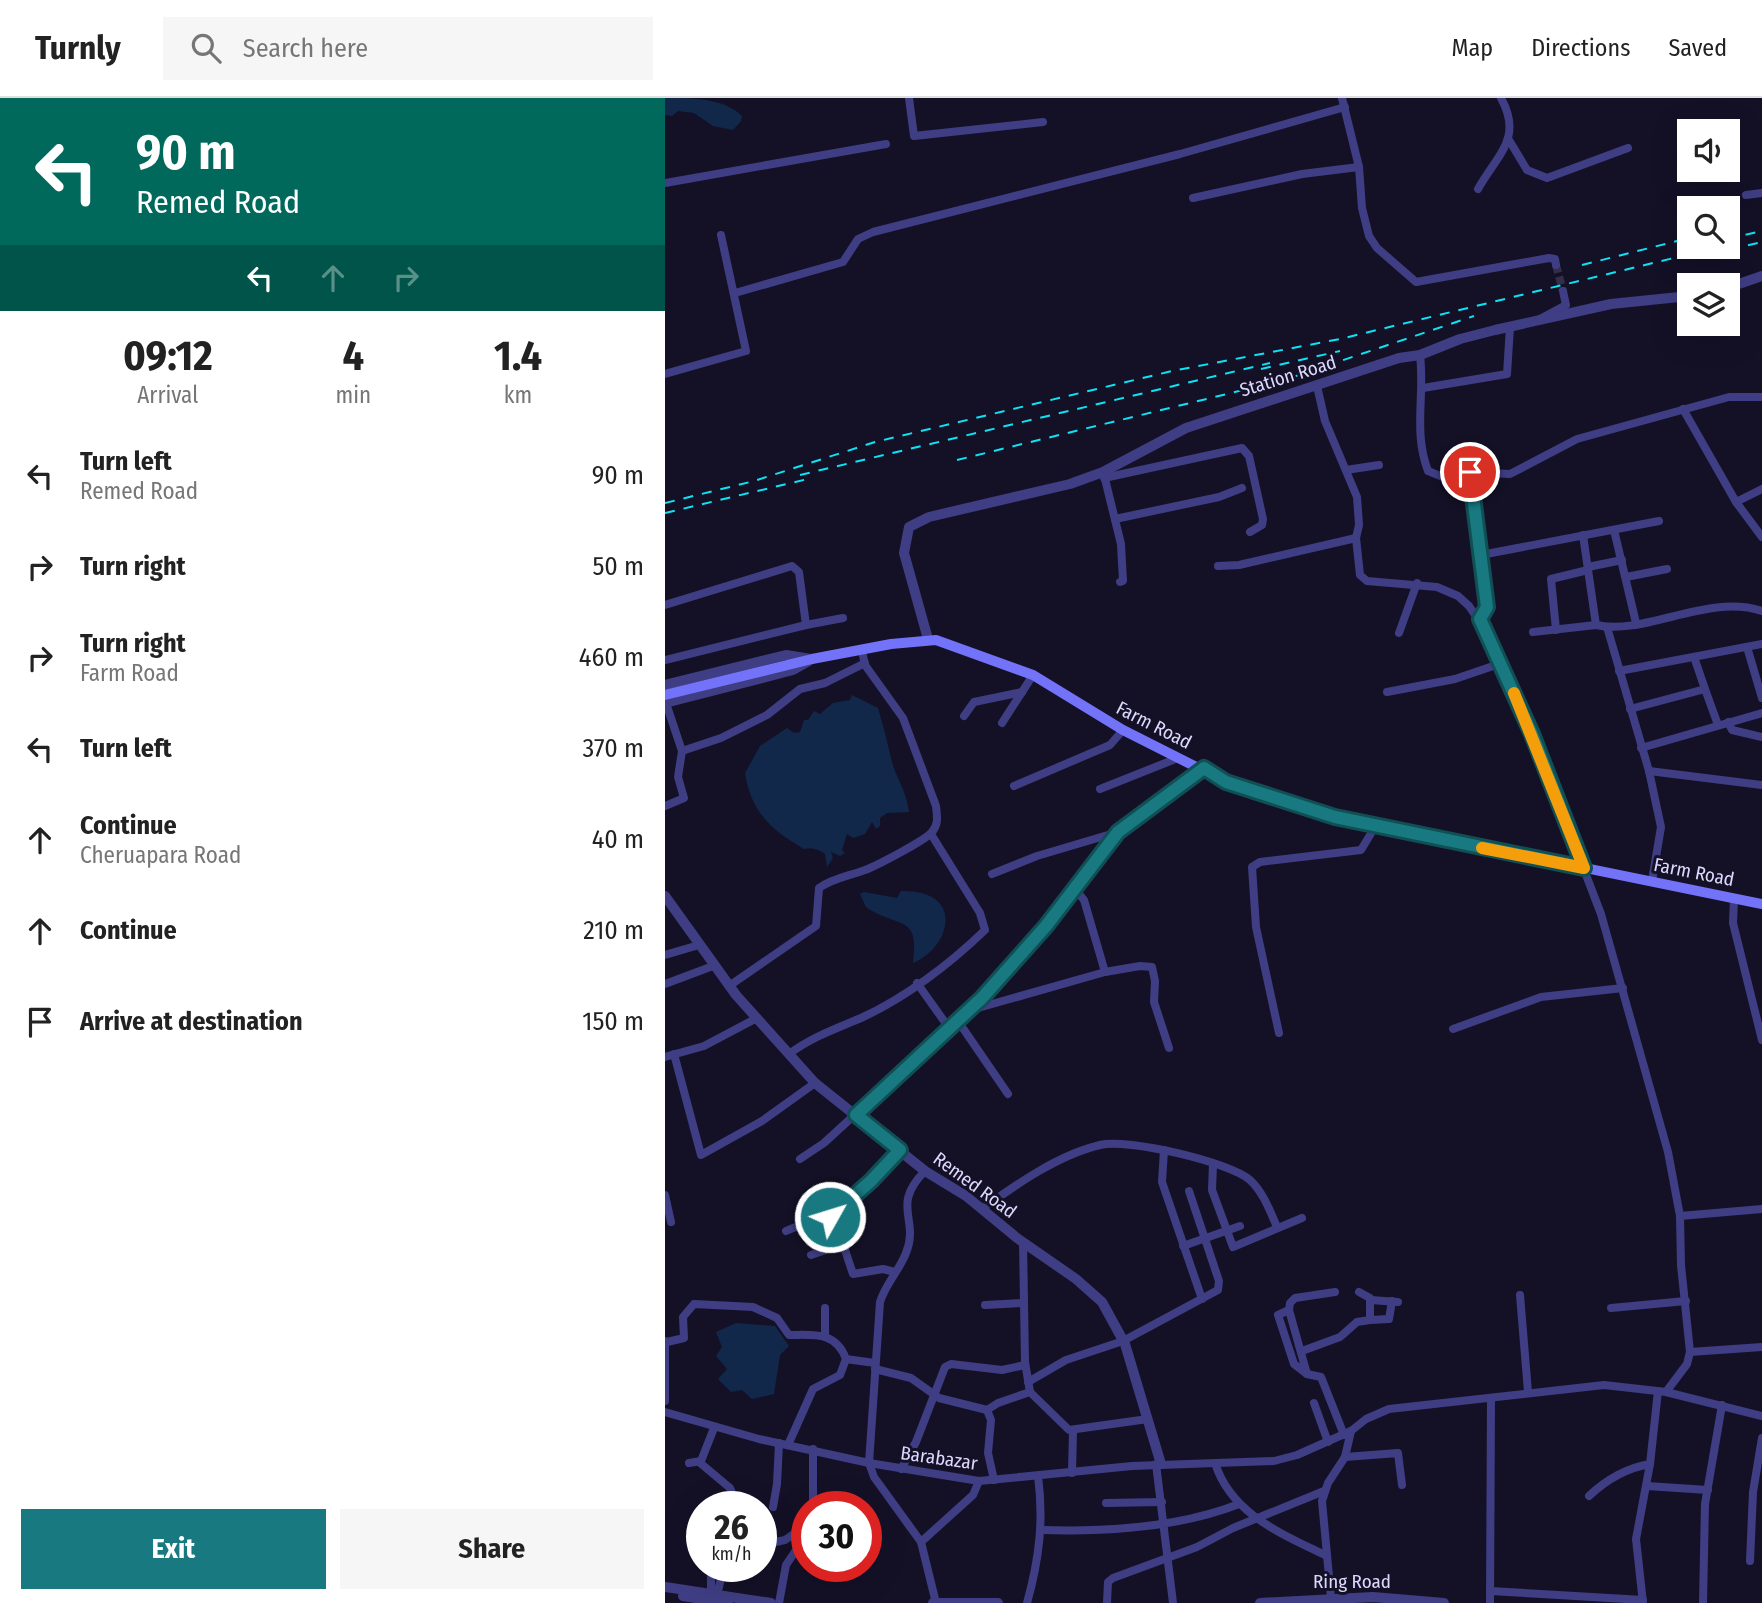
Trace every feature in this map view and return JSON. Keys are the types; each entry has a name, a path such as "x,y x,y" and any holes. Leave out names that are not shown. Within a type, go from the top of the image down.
{"main road":[{"name":"Farm Road","path":"812,659 928,639 1033,675 1123,730 1204,768 1226,782 1335,817 1762,904"},
{"path":"665,695 812,659"}],"street":[{"path":"909,98 914,136 1043,122"},
{"path":"1478,189 1509,140 1511,119 1501,98"},
{"path":"735,293 843,262 858,239 873,232 1180,154 1344,102 1359,167 1362,208 1369,236 1377,248 1416,282 1549,258 1555,259 1556,265"},
{"path":"1509,140 1527,170 1546,178 1628,148"},
{"path":"665,183 885,144"},
{"path":"1193,198 1302,174 1359,167"},
{"path":"1746,195 1762,193"},
{"path":"665,374 745,351 721,235"},
{"path":"1740,284 1762,276"},
{"path":"1538,320 1566,305 1563,291"},
{"name":"Station Road","path":"928,639 904,554 909,527 929,517 1104,475 1186,428 1399,358 1420,355 1460,339 1611,304 1677,297"},
{"path":"1423,388 1507,374 1510,327"},
{"path":"1420,355 1423,388 1419,405 1420,451 1428,471 1443,477 1470,472 1510,474 1577,439 1729,397 1762,397"},
{"path":"1317,386 1325,421 1358,506 1356,538 1360,575 1367,581 1417,583 1437,587 1458,596 1480,619 1501,663 1584,868 1623,988 1668,1152 1680,1216 1681,1265 1690,1352 1687,1364 1662,1392 1636,1539 1643,1602 1491,1591"},
{"path":"1682,409 1736,502 1762,537"},
{"path":"1120,582 1123,581 1121,544 1104,475 1242,449 1249,456 1263,519 1262,525 1250,532"},
{"path":"1346,470 1379,465"},
{"path":"1470,472 1487,607 1480,619"},
{"path":"1115,519 1219,497 1242,488"},
{"path":"1736,502 1762,489"},
{"path":"1481,555 1659,521"},
{"path":"1614,530 1636,622"},
{"path":"1583,536 1596,625"},
{"path":"1219,566 1239,565 1356,538"},
{"path":"1556,630 1551,579 1622,560"},
{"path":"665,605 792,566 799,572 806,625"},
{"path":"1626,577 1667,569"},
{"path":"1399,633 1417,583"},
{"path":"1533,632 1596,625 1607,627 1731,606 1762,611"},
{"path":"665,660 843,618"},
{"path":"1607,627 1649,771 1662,834 1652,881"},
{"path":"1619,671 1762,644"},
{"path":"1747,647 1762,698"},
{"path":"729,986 816,926 818,888 830,880 866,870 931,834 938,821 936,806 912,738 895,704 865,663 862,651"},
{"path":"665,685 786,655 812,659"},
{"path":"1694,657 1718,725"},
{"name":"Farm Road","path":"665,703 793,670 812,659"},
{"path":"682,751 721,738 767,715 800,689 825,683 865,663"},
{"path":"1387,692 1455,680 1501,663"},
{"path":"1002,723 1033,675"},
{"path":"1630,709 1705,689"},
{"path":"964,716 974,702 1022,692"},
{"path":"665,703 682,751 678,777 684,799 665,806"},
{"path":"1641,748 1762,713"},
{"path":"1728,722 1733,730 1762,737"},
{"path":"1014,786 1104,748 1123,730"},
{"path":"1100,789 1178,758"},
{"path":"800,1159 824,1143 856,1115 970,1010 1014,964 1118,832 1204,768"},
{"path":"1649,771 1762,785"},
{"path":"1279,1033 1256,928 1252,867 1260,862 1361,850 1375,825"},
{"path":"992,874 1037,856 1118,832"},
{"path":"789,1054 812,1038 863,1017 918,983 985,930 980,912 931,834"},
{"path":"1075,889 1084,900 1105,972"},
{"name":"Remed Road","path":"665,897 729,986 815,1083 925,1171 982,1209 1091,1292 1106,1309 1123,1341 1159,1464"},
{"path":"1734,898 1733,923 1762,1040"},
{"path":"665,955 699,946"},
{"path":"665,984 713,965"},
{"path":"970,1010 1105,972 1140,966 1152,967 1155,981 1154,1002 1169,1048"},
{"path":"918,983 949,1028"},
{"path":"1453,1029 1541,997 1623,988"},
{"path":"757,1018 704,1046 670,1056 701,1154 762,1121 815,1083"},
{"path":"957,1021 1008,1094"},
{"path":"982,1209 1036,1174 1100,1145 1124,1143 1164,1150 1213,1164 1250,1180 1263,1198 1277,1227"},
{"path":"786,1231 804,1222 830,1217 841,1210 900,1150"},
{"path":"1164,1150 1162,1182 1202,1299"},
{"path":"1213,1164 1210,1184 1233,1247 1302,1218"},
{"path":"925,1171 908,1193 909,1243 880,1302 869,1463 874,1477 921,1542 935,1603 998,1603"},
{"path":"1028,1382 1066,1360 1123,1341 1202,1299 1220,1286 1189,1191"},
{"path":"665,1195 671,1222"},
{"path":"1680,1216 1762,1209"},
{"path":"1183,1246 1240,1226"},
{"path":"1023,1242 1025,1365 1030,1392 1065,1428 1073,1431 1148,1419"},
{"path":"811,1255 843,1244 853,1274 883,1269 895,1272"},
{"path":"1307,1374 1289,1310 1290,1303 1296,1298 1335,1292"},
{"path":"1359,1292 1368,1294 1371,1300 1370,1320"},
{"path":"1520,1295 1528,1392"},
{"path":"1302,1352 1340,1337 1357,1322 1389,1319 1395,1301 1371,1300"},
{"path":"1611,1308 1686,1301"},
{"path":"665,1401 666,1342 683,1340 683,1317 698,1303 753,1307 777,1318 791,1336 825,1335 840,1347 846,1359 840,1375 817,1386 810,1394 784,1444 776,1491"},
{"path":"985,1305 1023,1303"},
{"path":"825,1308 825,1335"},
{"path":"1289,1310 1280,1313 1278,1320 1291,1359 1307,1374 1321,1377 1348,1433 1345,1457 1324,1491 1331,1598"},
{"path":"1690,1352 1762,1348"},
{"path":"846,1359 911,1378 933,1396 987,1410 998,1403 1030,1392"},
{"path":"901,1468 916,1442 940,1372 951,1364 1002,1370 1025,1365"},
{"name":"Barabazar","path":"665,1412 713,1428 869,1463 979,1481 1159,1464 1273,1461 1328,1442 1348,1433 1366,1419 1389,1409 1604,1385 1662,1392 1762,1416"},
{"path":"1490,1603 1491,1399"},
{"path":"1314,1403 1328,1442"},
{"path":"1703,1603 1704,1532 1708,1490 1722,1405"},
{"path":"987,1410 991,1420 988,1453 994,1480"},
{"path":"699,1462 713,1428"},
{"path":"1072,1473 1073,1431"},
{"path":"1750,1561 1752,1492 1762,1438"},
{"path":"813,1449 813,1491"},
{"path":"1345,1457 1398,1453 1402,1485"},
{"path":"689,1463 699,1462 726,1483 730,1491"},
{"path":"1215,1462 1225,1488 1257,1520 1327,1556"},
{"path":"1159,1464 1173,1603"},
{"path":"1589,1496 1601,1484 1625,1471 1650,1464"},
{"path":"1027,1603 1038,1565 1042,1530 1038,1476"},
{"path":"921,1542 973,1495 979,1481"},
{"path":"1647,1486 1708,1490"},
{"path":"1107,1603 1108,1582 1167,1560 1324,1491"},
{"path":"1106,1503 1162,1502"},
{"path":"1042,1530 1097,1532 1198,1518 1239,1504"},
{"path":"779,1603 786,1565 791,1558"},
{"path":"713,1582 714,1594"},
{"path":"714,1594 718,1582"},
{"path":"665,1587 771,1603"},
{"path":"665,1593 728,1603"},
{"name":"Ring Road","path":"1261,1603 1373,1597 1444,1603"}],"water":[{"path":"665,98 717,102 735,110 742,116 741,121 733,130 713,126 694,113 678,111 672,116 665,115"},
{"path":"852,695 878,708 909,812 887,813 880,818 880,826 876,829 872,822 865,834 853,838 847,834 842,850 845,853 840,856 831,852 833,858 827,867 825,854 815,849 804,849 782,835 764,818 752,799 745,773 760,746 787,728 794,733 800,732 804,720 808,720 814,711 820,714 833,703 850,700"},
{"path":"901,891 921,893 935,899 943,908 946,920 937,944 927,955 913,963 914,947 910,929 866,907 860,894 864,892 897,898"},
{"path":"736,1323 775,1326 789,1346 780,1355 774,1394 752,1399 742,1390 731,1392 718,1379 727,1369 716,1356 722,1347 716,1332"}],"tunnel":[{"path":"1556,265 1563,291"}],"railway":[{"path":"1740,236 1762,231"},
{"path":"1582,265 1677,241"},
{"path":"1740,247 1762,242"},
{"path":"665,503 754,481 875,442 1172,371 1340,339 1677,257"},
{"path":"957,460 1284,380 1474,316"},
{"path":"1261,369 1340,351"},
{"path":"800,475 1270,363"},
{"path":"665,513 812,478"}],"slow traffic":[{"path":"1482,848 1584,868 1514,693"}],"route":[{"path":"830,1217 841,1210 900,1150 856,1115 982,998 1014,964 1118,832 1156,807 1204,768 1226,782 1335,817 1584,868 1532,734 1480,619 1487,607 1470,472"}]}
